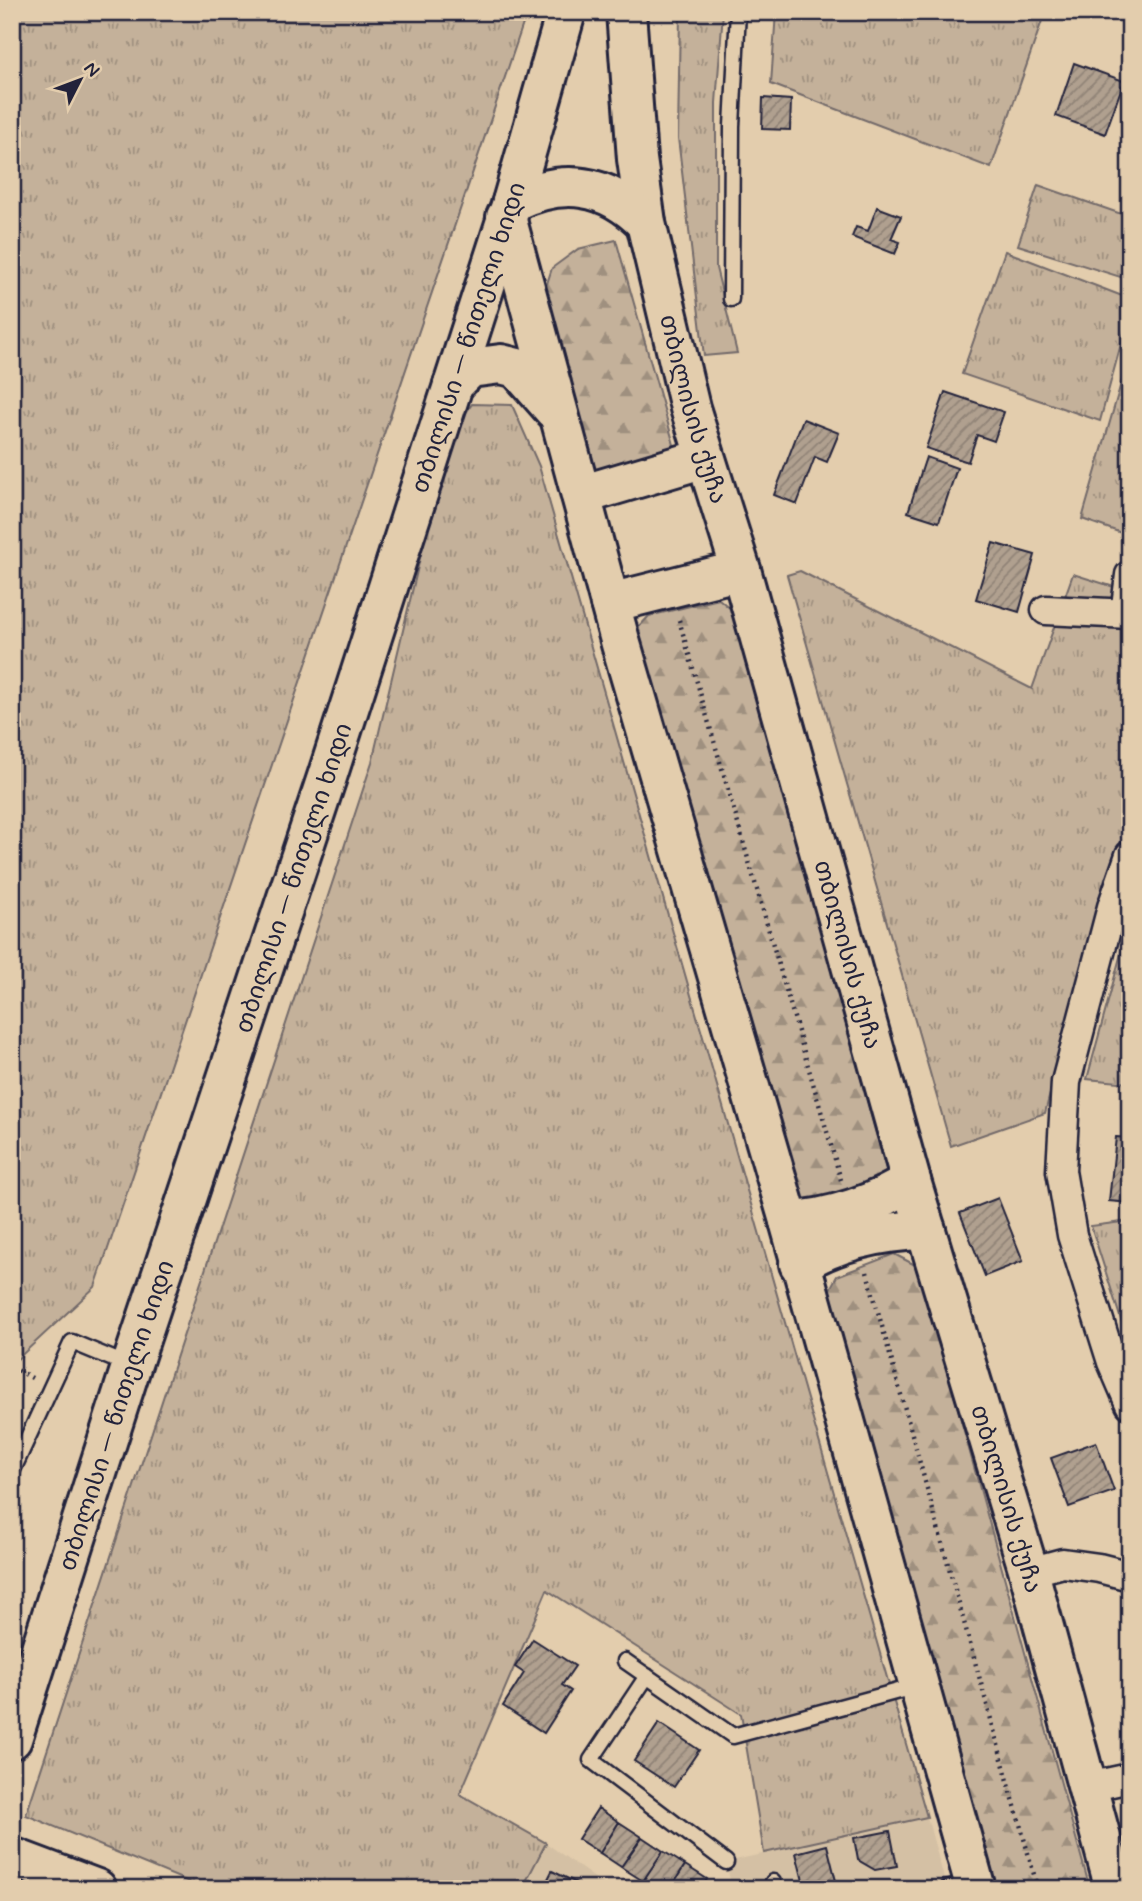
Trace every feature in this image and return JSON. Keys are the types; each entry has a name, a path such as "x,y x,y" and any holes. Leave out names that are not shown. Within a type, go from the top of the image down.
{"main road":[{"name":"თბილისი — წითელი ხიდი","path":"12,1739 131,1367 323,790 509,209 566,12"},
{"name":"თბილისის ქუჩა","path":"626,12 636,159 646,223 690,408 741,570 911,1181 1029,1572 1115,1889"},
{"path":"646,223 629,206 612,195 587,189 561,187 535,191 509,209 560,418 610,603 789,1221 799,1265 918,1685 966,1886"},
{"path":"453,384 470,368 501,364 517,368 560,418"},
{"path":"581,495 705,458"},
{"path":"610,603 741,570"},
{"path":"789,1221 809,1221 891,1195 911,1181"},
{"path":"799,1265 817,1254 858,1240 897,1230 926,1230"},
{"path":"12,1857 97,1889"}],"street":[{"path":"1046,610 1127,614 1130,576"},
{"path":"1130,855 1121,909 1066,1082 1061,1171 1072,1235 1112,1362 1130,1404"},
{"path":"1029,1572 1063,1563 1130,1576"},
{"path":"1088,1787 1130,1778"}],"lane":[{"path":"731,299 732,126 738,12"},
{"path":"12,1472 72,1342 131,1367"},
{"path":"625,1661 733,1736 918,1685"},
{"path":"647,1676 591,1760 726,1862"}],"shaded area":[{"path":"927,1817 947,1889 732,1889 726,1862"},
{"path":"546,1843 610,1889 522,1889"}],"green space":[{"path":"12,12 527,12 95,1287 12,1364"},
{"path":"680,12 723,12 716,103 716,268 737,353 704,356 678,138"},
{"path":"776,12 1045,12 991,168 771,84"},
{"path":"1038,185 1130,217 1130,280 1018,245"},
{"path":"616,240 678,459 601,491 545,290 552,268 578,249"},
{"path":"1005,251 1130,299 1130,311 1100,421 962,374"},
{"path":"1130,352 1130,536 1082,519"},
{"path":"472,404 512,405 539,466 927,1817 764,1853 741,1714 547,1590 460,1794 546,1843 522,1889 206,1889 26,1815 372,762 448,439"},
{"path":"800,571 1032,689 1073,574 1130,592 1130,886 1105,878 1045,1113 951,1146 787,575"},
{"path":"719,599 732,610 892,1191 808,1225 636,630 649,616"},
{"path":"1129,924 1130,1083 1087,1079"},
{"path":"1130,1221 1130,1348 1091,1226"},
{"path":"894,1254 919,1267 1090,1889 992,1889 826,1296 837,1276"}],"building":[{"path":"1074,63 1124,81 1105,134 1056,116"},
{"path":"763,98 791,100 790,130 762,129"},
{"path":"877,207 901,216 891,239 900,242 895,254 852,237 856,227 868,231"},
{"path":"945,392 1004,412 994,441 977,435 968,462 926,448"},
{"path":"803,419 839,433 827,462 815,457 797,504 774,495"},
{"path":"926,457 957,468 939,522 908,512"},
{"path":"993,543 1035,555 1019,612 976,599"},
{"path":"1116,1137 1130,1138 1130,1203 1109,1201"},
{"path":"998,1198 1023,1261 985,1276 960,1213"},
{"path":"1096,1442 1114,1491 1069,1507 1051,1458"},
{"path":"533,1639 575,1666 562,1685 571,1691 544,1733 503,1706 524,1673 515,1667"},
{"path":"659,1723 699,1750 674,1787 634,1761"},
{"path":"598,1808 619,1822 600,1853 578,1839"},
{"path":"619,1822 642,1837 621,1867 600,1853"},
{"path":"890,1831 897,1866 875,1870 858,1860 854,1838"},
{"path":"642,1837 663,1851 643,1881 621,1867"},
{"path":"827,1845 838,1889 805,1889 796,1853"},
{"path":"663,1851 685,1865 670,1889 654,1889 643,1881"},
{"path":"685,1865 707,1879 701,1889 670,1889"},
{"path":"552,1871 589,1889 543,1889"}]}
